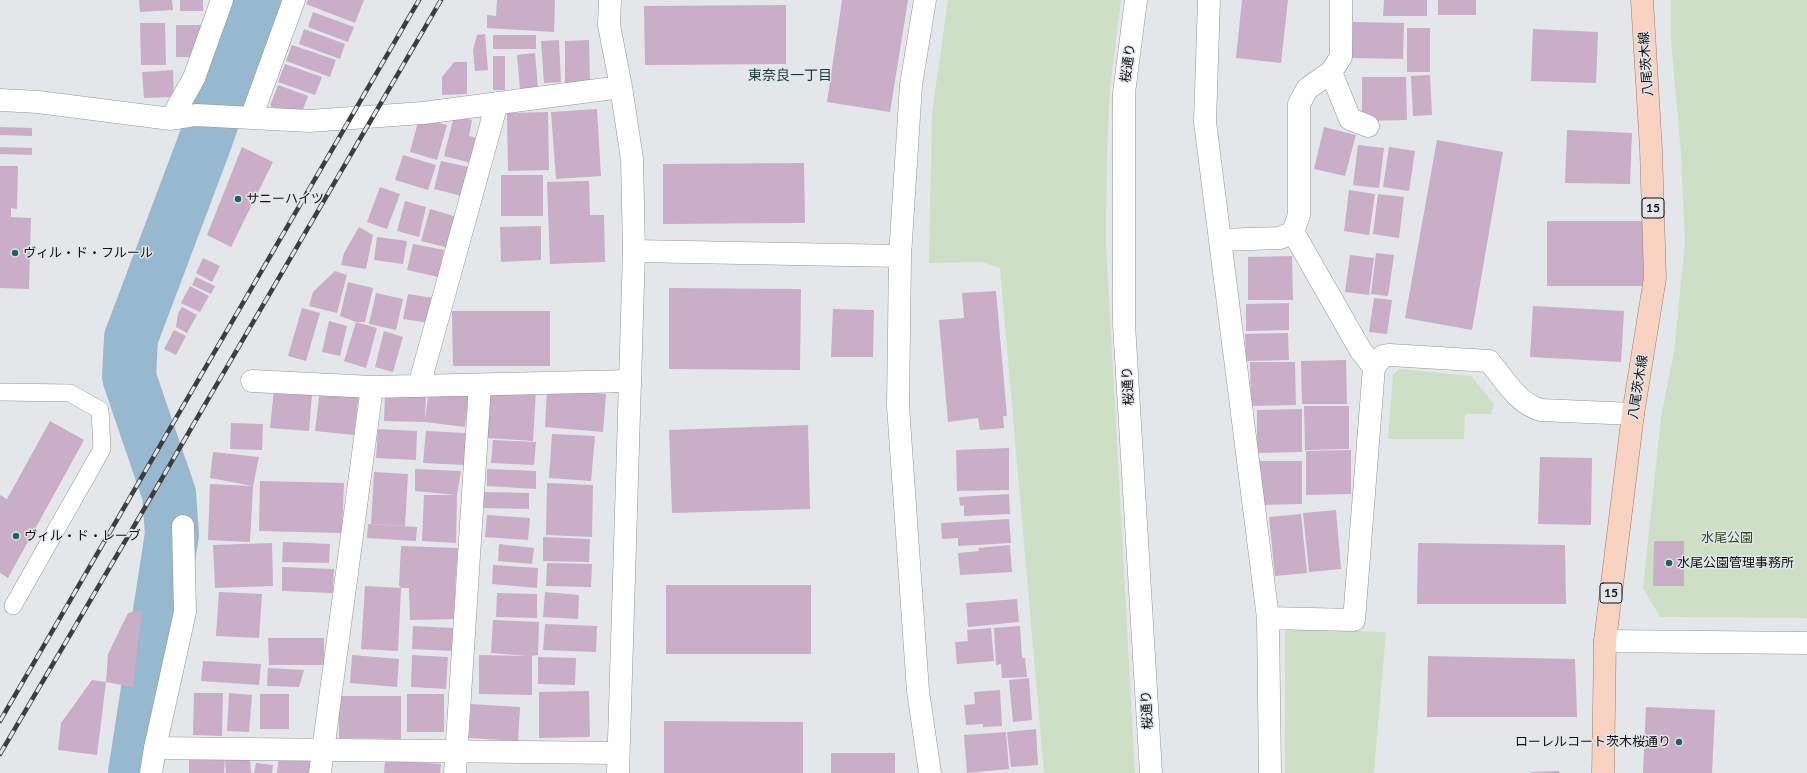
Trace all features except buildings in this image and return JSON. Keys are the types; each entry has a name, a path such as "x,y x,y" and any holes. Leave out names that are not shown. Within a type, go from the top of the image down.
{"main road":[{"name":"八尾茨木線","path":"1603,773 1605,641 1633,414 1655,278 1651,149 1642,0"}],"street":[{"path":"171,119 194,78 222,0"},
{"path":"251,118 294,0"},
{"path":"155,748 456,751 617,763 634,252 632,159 621,87 609,25 610,0"},
{"path":"925,0 911,85 900,256 898,406 918,691 930,773"},
{"name":"桜通り","path":"1136,0 1124,93 1124,324 1150,773"},
{"path":"1209,0 1205,122 1268,618 1270,773"},
{"path":"1220,240 1280,238 1293,232 1299,215 1299,104 1307,89 1331,72 1341,57 1341,0"},
{"path":"1331,72 1350,119 1368,126"},
{"path":"0,100 38,102 171,119 196,115 309,121 423,113 621,87"},
{"path":"419,386 497,103"},
{"path":"1293,232 1361,351 1374,367"},
{"path":"634,252 900,256"},
{"path":"1268,618 1354,620 1374,367 1383,356 1390,355 1489,361 1520,398 1530,407 1541,410 1633,414"},
{"path":"252,381 372,387 629,381"},
{"path":"455,773 480,385"},
{"path":"320,773 372,387"},
{"path":"151,773 184,612 183,526"},
{"path":"1605,641 1807,642"}],"lane":[{"path":"0,392 70,393 100,410 102,449 13,606"}],"green space":[{"path":"948,0 1121,0 1110,88 1107,152 1106,243 1135,773 1044,773 1000,268 982,262 929,263 932,113"},
{"name":"水尾公園","path":"1671,0 1807,0 1807,618 1660,617 1643,588 1661,417 1674,352 1685,243 1681,154 1671,41"},
{"path":"1399,369 1471,376 1494,404 1491,414 1465,414 1464,439 1388,439 1393,375"},
{"path":"1285,629 1386,632 1374,773 1285,773"}],"waterway":[{"path":"135,773 172,534 169,494 129,377 131,338 203,147 255,0"}],"railway":[{"path":"0,721 419,0"},
{"path":"0,754 441,0"}],"place":[{"name":"サニーハイツ","path":"238,199"},
{"name":"ヴィル・ド・フルール","path":"15,253"},
{"name":"ヴィル・ド・レーブ","path":"16,536"},
{"name":"水尾公園管理事務所","path":"1669,563"},
{"name":"ローレルコート茨木桜通り","path":"1679,742"}],"district":[{"name":"東奈良一丁目","path":"790,75"}]}
